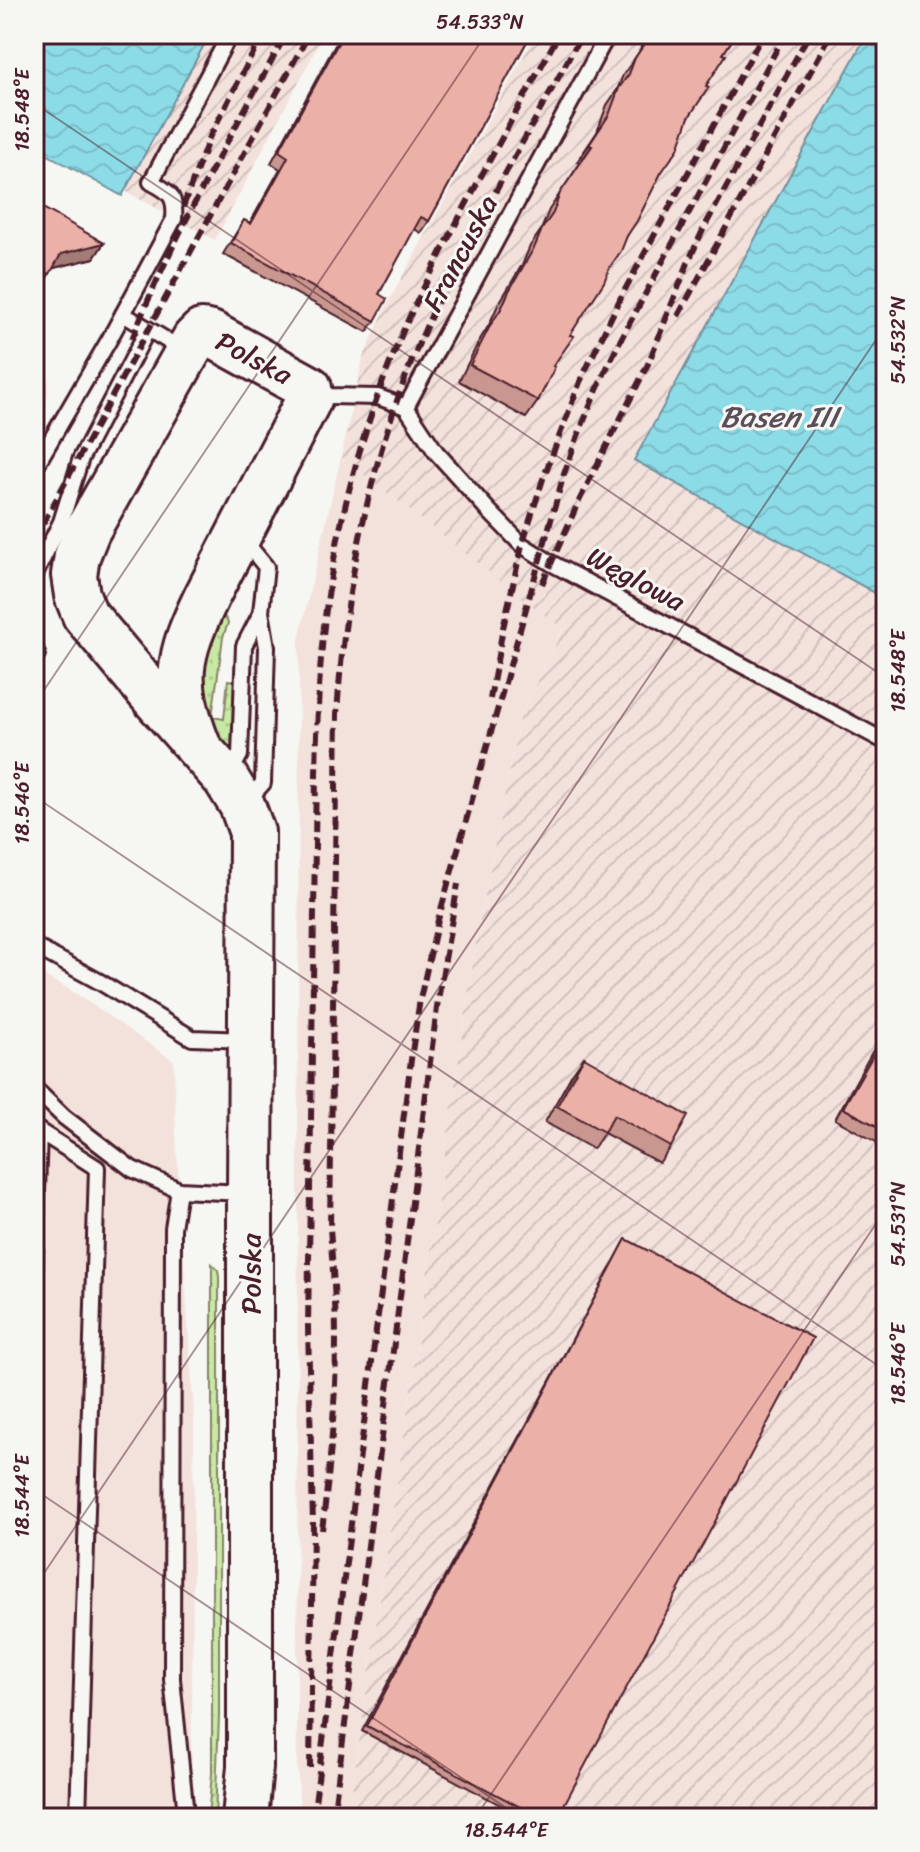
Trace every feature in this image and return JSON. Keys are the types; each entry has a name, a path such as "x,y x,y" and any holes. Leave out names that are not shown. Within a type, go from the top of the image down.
{"highway":[{"name":"Polska","path":"198,746 186,715 181,685 182,656 192,627 310,397 309,388 211,334 202,332 195,339 87,531 77,556 74,575 77,595 85,615 234,792 252,832 250,1767 245,1818"}],"lane":[{"path":"34,469 174,219 173,198 151,182 230,34"},
{"name":"Francuska","path":"406,407 608,34"},
{"path":"123,314 187,353"},
{"path":"34,576 61,522 81,458 148,329"},
{"path":"309,388 330,396 378,397 406,407"},
{"name":"Węglowa","path":"406,407 436,452 522,545 886,742"},
{"path":"61,522 114,483"},
{"path":"239,535 266,567 261,612 267,647 263,783 234,792 240,755 244,646 261,612"},
{"path":"34,646 37,654 34,659"},
{"path":"34,946 192,1038 251,1041"},
{"path":"34,1088 64,1117 132,1169 179,1190 250,1194"},
{"path":"34,1285 36,1129"},
{"path":"36,1129 97,1168 78,1818"},
{"path":"179,1190 173,1228 172,1679 185,1805 182,1818"}],"shaded area":[{"path":"210,34 324,34 215,240 125,191"},
{"path":"536,34 867,34 635,460 886,599 886,1818 348,1818 476,941 520,716 563,629 341,457 363,358 388,303"},
{"path":"34,371 49,379 44,426 34,443"},
{"path":"341,457 563,628 520,716 476,941 348,1818 298,1818 299,639"},
{"path":"34,970 72,991 174,1061 194,1417 191,1818 34,1818"}],"green space":[{"path":"221,611 228,623 223,637 212,717 224,719 228,680 234,681 231,751 227,754 200,710 194,690"},
{"path":"212,1264 218,1270 219,1277 219,1716 215,1818 208,1818 212,1773"}],"water":[{"path":"34,34 210,34 122,196 34,147"},
{"name":"Basen III","path":"867,34 886,34 886,599 634,460"}],"building":[{"path":"343,34 531,34 429,221 421,217 379,294 387,299 375,321 231,243 244,220 251,224 288,157 279,151"},
{"path":"651,34 736,34 706,86 709,87 689,117 678,149 661,173 604,282 570,335 574,336 553,366 538,401 470,365 553,213 560,193 592,146 589,145 609,115 619,88"},
{"path":"34,203 104,243 61,254 50,274 34,265"},
{"path":"881,1041 886,1044 886,1131 843,1108"},
{"path":"584,1057 688,1116 671,1147 614,1115 604,1132 557,1106"},
{"path":"626,1239 813,1338 557,1818 541,1818 367,1726"}],"railway":[{"path":"183,207 209,138 263,34"},
{"path":"132,339 185,222 286,34"},
{"path":"34,540 309,34"},
{"path":"310,1768 313,1524 308,1328 316,754 325,617 344,511 362,442 386,374 408,320 452,231 559,34"},
{"path":"322,1530 336,1362 330,1226 337,714 353,576 361,530 384,440 424,332 464,249 582,34"},
{"path":"490,699 522,545 580,382 621,297 763,34"},
{"path":"313,1818 412,1052 438,920 576,440 620,341 785,34"},
{"path":"542,584 578,503 648,364 704,228 809,34"},
{"path":"678,316 831,34"},
{"path":"333,1818 438,1000 458,884"}]}
